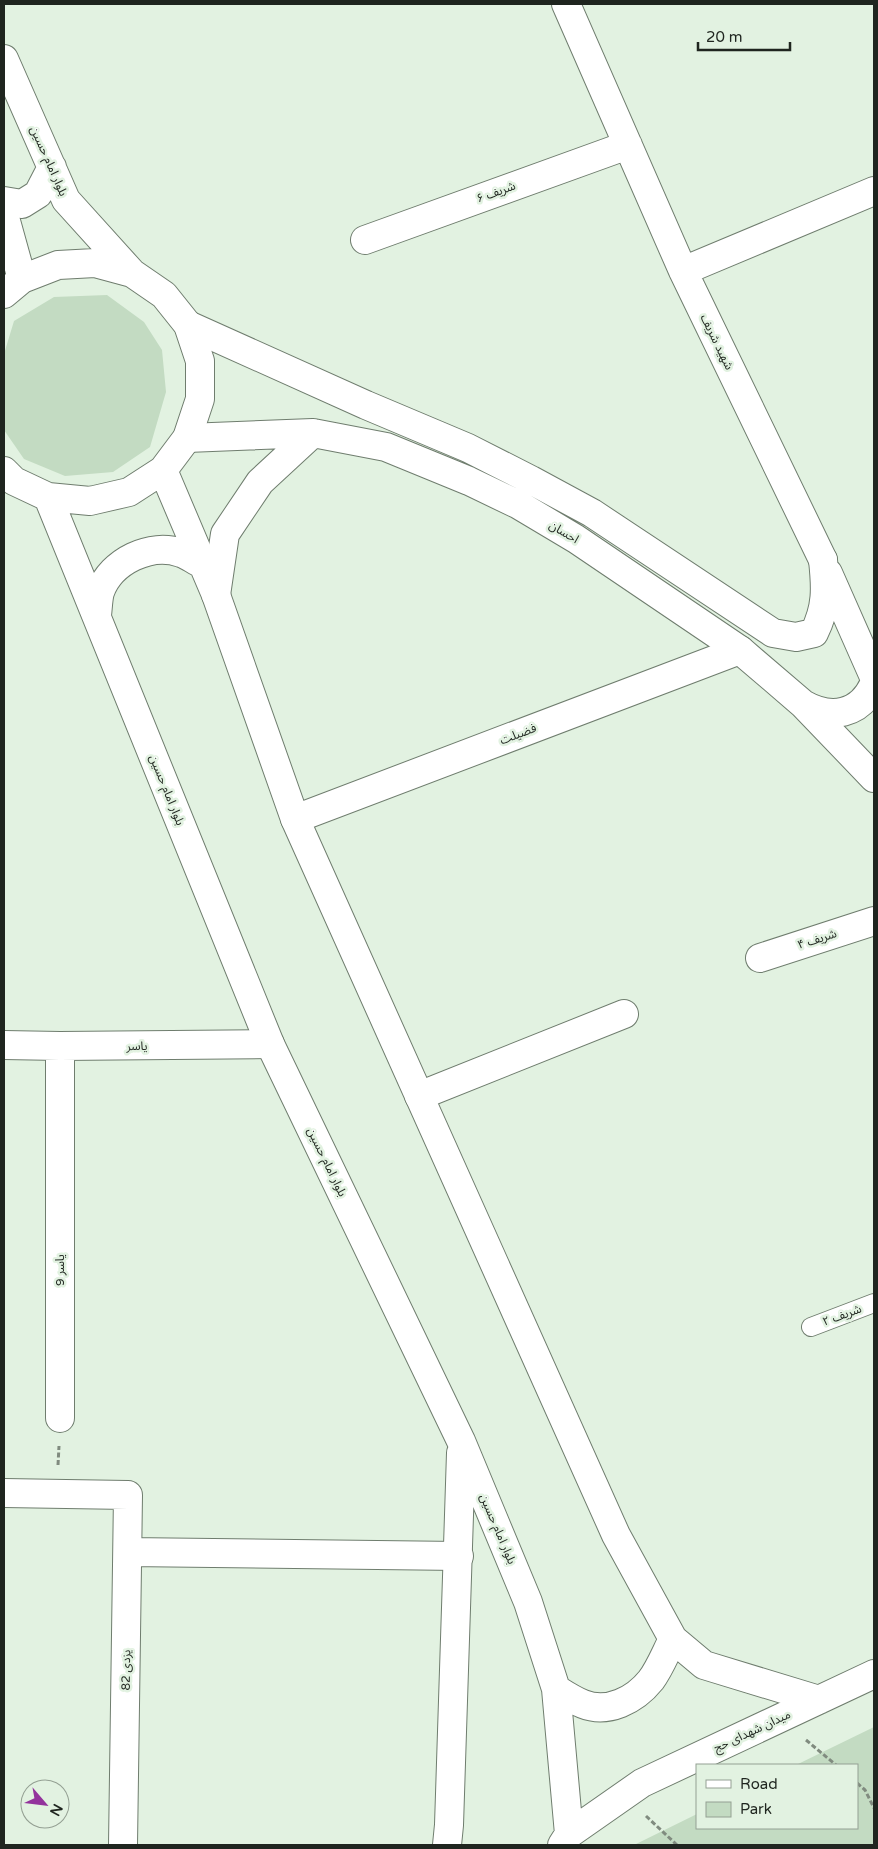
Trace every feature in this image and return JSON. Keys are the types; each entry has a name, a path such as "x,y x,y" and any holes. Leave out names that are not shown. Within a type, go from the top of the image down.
{"street":[{"name":"شهید شریف","path":"566,4 683,271 823,560 869,665"},
{"name":"بلوار امام حسین","path":"4,60 66,200 132,273"},
{"name":"شریف ۶","path":"365,240 628,145"},
{"path":"4,201 22,204 38,194 52,167"},
{"path":"683,271 874,190"},
{"path":"4,214 13,286 58,265 95,263 132,273 164,294 188,325 200,361 200,400 187,438 163,470 129,492 90,501 48,497 14,481 4,471"},
{"path":"188,325 366,405 468,448 592,513 773,632 796,637 814,633 840,637 869,665"},
{"path":"216,594 225,534 260,482 313,433"},
{"name":"احسان","path":"187,438 313,433 386,447 470,481 519,505 576,539 740,650 803,704 874,778"},
{"path":"163,470 216,594 295,819 616,1535 673,1639 704,1665 819,1700"},
{"name":"بلوار امام حسین","path":"48,497 270,1044 461,1441 528,1602 556,1689 565,1840"},
{"path":"97,615 100,591 114,570 133,556 156,550 181,552 202,564"},
{"path":"814,633 821,619 824,606 826,587 823,560"},
{"name":"فضیلت","path":"295,819 740,650"},
{"path":"803,704 823,713 845,712 864,700 874,684"},
{"name":"شریف ۴","path":"760,958 874,921"},
{"path":"420,1096 624,1014"},
{"name":"یاسر","path":"4,1045 270,1044"},
{"name":"یاسر 9","path":"60,1046 60,1418"},
{"path":"447,1845 450,1825 461,1441"},
{"path":"4,1493 56,1494"},
{"name":"یزدی 82","path":"56,1494 128,1495 123,1845"},
{"path":"128,1552 459,1556"},
{"path":"556,1689 584,1704 603,1708 619,1705 635,1696 651,1680 673,1639"},
{"name":"میدان شهدای حج","path":"565,1840 642,1783 874,1674"}],"lane":[{"name":"شریف ۲","path":"811,1327 874,1303"}],"path":[{"path":"56,1494 60,1418"},
{"path":"780,1718 835,1764"},
{"path":"858,1784 865,1790 874,1808"},
{"path":"624,1795 677,1845"}],"green space":[{"path":"107,295 144,322 162,350 166,392 150,447 113,472 65,476 24,459 4,430 4,354 14,321 54,297"},
{"path":"874,1727 874,1845 634,1845 696,1814 696,1829 858,1829 858,1764 798,1764"}]}
